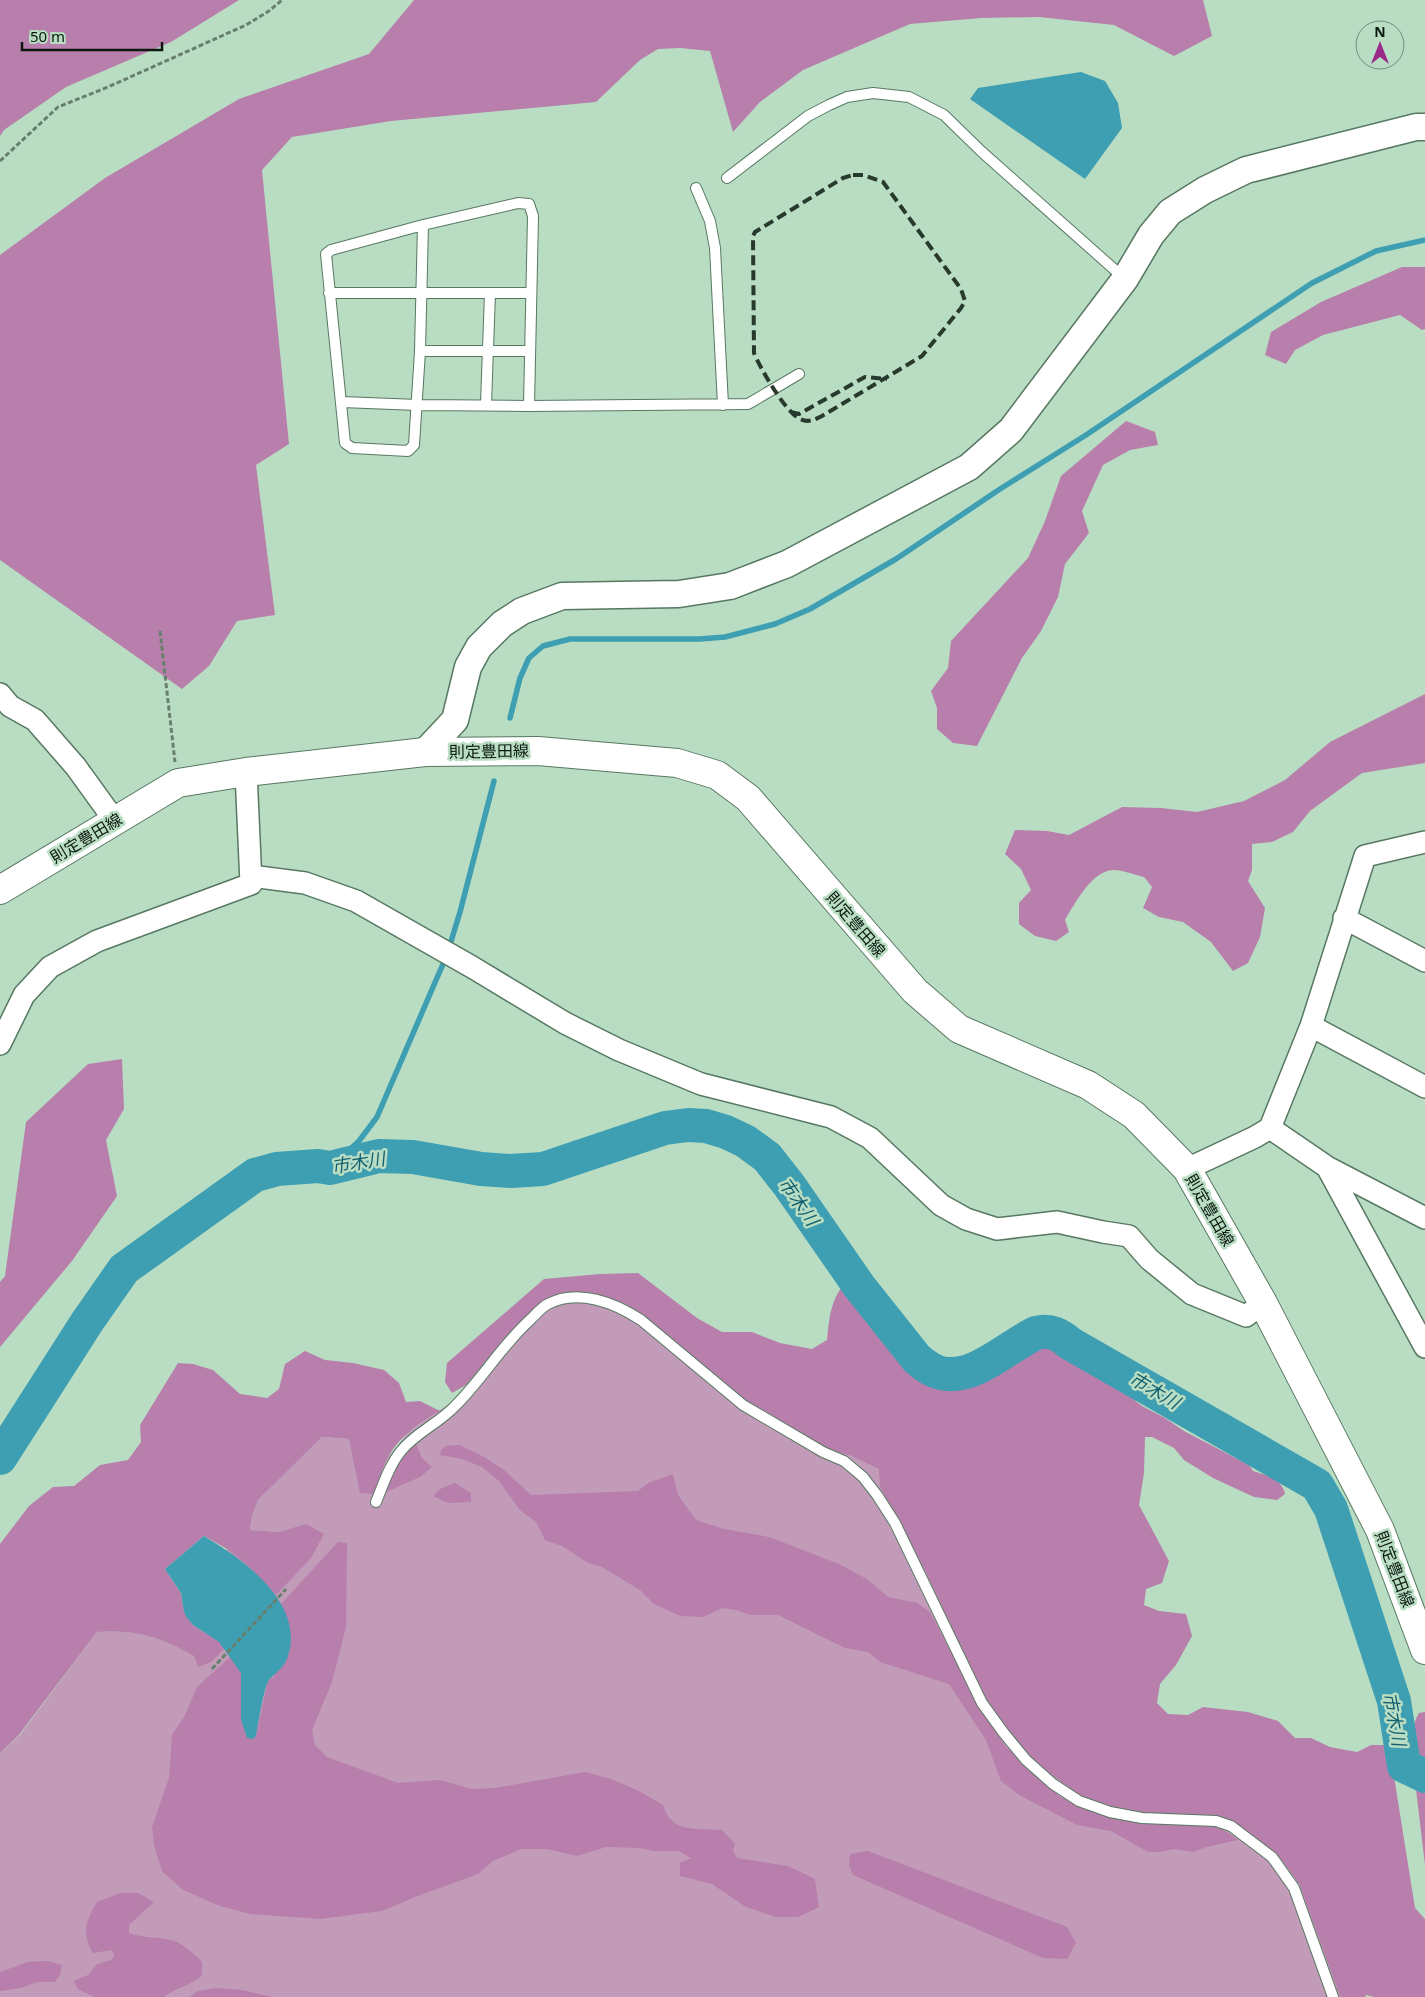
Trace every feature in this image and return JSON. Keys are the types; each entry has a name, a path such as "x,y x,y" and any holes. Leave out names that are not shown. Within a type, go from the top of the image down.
{"main road":[{"name":"則定豊田線","path":"0,890 178,783 246,772 425,752 538,751 677,763 717,775 748,798 915,992 959,1029 1088,1085 1134,1115 1187,1169 1264,1303 1380,1530 1425,1650"}],"street":[{"path":"425,752 455,720 468,668 479,647 502,624 522,611 562,596 679,594 730,586 787,564 969,467 1011,430 1125,279 1151,235 1170,212 1205,190 1246,170 1416,127 1425,127"},
{"path":"0,694 10,706 35,720 76,767 115,821"},
{"path":"0,1044 24,996 50,967 97,941 250,884 246,772"},
{"path":"1187,1169 1270,1128 1311,1026 1365,856 1425,842"},
{"path":"250,876 305,883 356,901 402,926 565,1023 619,1050 701,1084 831,1117 870,1138 941,1205 966,1219 997,1229 1057,1222 1129,1236 1149,1259 1192,1294 1246,1316 1264,1303"},
{"path":"1344,918 1425,961"},
{"path":"1311,1026 1425,1088"},
{"path":"1270,1128 1327,1167 1425,1218"},
{"path":"1327,1167 1425,1347"}],"lane":[{"path":"727,178 808,116 829,105 847,97 873,93 909,97 944,115 982,152 1125,279"},
{"path":"696,188 710,221 715,248 723,405"},
{"path":"423,225 418,405 414,445 408,451 352,448 345,443 325,261 326,254 331,250 423,225 518,203 529,204 533,216 528,406"},
{"path":"329,292 530,292"},
{"path":"486,404 490,292"},
{"path":"420,351 530,351"},
{"path":"342,402 528,406 748,404 799,374"},
{"path":"376,1502 390,1468 400,1452 414,1437 455,1407 515,1333 547,1304 570,1297 590,1297 624,1309 641,1320 743,1405 823,1452 844,1461 863,1477 895,1523 982,1703 1002,1732 1026,1760 1053,1784 1079,1801 1110,1812 1142,1818 1216,1821 1230,1826 1272,1857 1294,1888 1334,1997"}],"path":[{"path":"0,161 58,107 108,87 246,25 269,11 282,0"},
{"path":"160,631 178,783"},
{"path":"212,1669 286,1589"}],"shaded area":[{"path":"0,0 239,0 171,42 66,87 4,130 0,136"},
{"path":"414,0 1203,0 1212,36 1174,56 1114,25 1039,17 981,18 910,24 803,70 760,102 733,132 710,51 680,48 658,49 640,60 596,102 391,121 292,137 262,170 289,444 256,465 275,615 237,621 209,666 182,689 0,560 0,255 105,178 239,99 369,54"},
{"path":"1402,267 1425,267 1425,329 1422,330 1400,315 1323,335 1295,350 1286,364 1265,355 1271,332 1321,302"},
{"path":"1126,421 1155,432 1158,445 1130,450 1103,465 1082,511 1089,533 1065,564 1058,597 1041,631 1022,658 977,746 953,743 937,729 937,708 931,691 948,668 951,641 1028,558 1045,521 1061,476"},
{"path":"1425,694 1425,763 1362,773 1310,811 1293,832 1272,842 1252,844 1252,870 1248,881 1265,908 1260,937 1248,963 1233,971 1211,942 1183,922 1159,917 1143,908 1152,887 1144,877 1121,871 1105,872 1091,882 1065,920 1069,932 1056,941 1035,936 1019,924 1019,903 1031,890 1021,869 1005,854 1015,830 1047,831 1069,835 1122,807 1161,808 1197,812 1244,801 1285,780 1330,742"},
{"path":"122,1059 124,1109 106,1140 117,1196 72,1261 0,1347 0,1282 5,1276 26,1122 88,1064"},
{"path":"638,1273 697,1318 722,1332 752,1332 780,1343 812,1349 827,1340 832,1306 841,1288 852,1290 920,1368 944,1378 955,1378 979,1373 1020,1345 1037,1337 1047,1336 1051,1349 1123,1388 1142,1406 1184,1431 1249,1465 1253,1471 1268,1476 1281,1484 1285,1494 1277,1500 1254,1497 1213,1478 1184,1460 1174,1448 1152,1437 1145,1437 1144,1473 1139,1505 1169,1561 1162,1583 1146,1589 1144,1605 1159,1611 1186,1614 1192,1636 1176,1665 1160,1684 1157,1703 1168,1714 1188,1715 1203,1707 1248,1712 1278,1721 1295,1738 1311,1738 1330,1747 1357,1752 1371,1745 1389,1745 1415,1908 1425,1919 1425,1997 1374,1997 1366,1995 1365,1997 1340,1997 1299,1884 1277,1854 1233,1822 1112,1810 1082,1798 1028,1757 985,1699 925,1571 880,1487 879,1469 851,1456 827,1449 745,1400 626,1304 589,1292 568,1293 543,1302 513,1329 466,1385 452,1393 445,1382 447,1363 544,1279"},
{"path":"589,1292 626,1304 827,1449 851,1456 880,1469 880,1487 925,1571 949,1624 1012,1734 1028,1757 1082,1798 1233,1822 1277,1854 1299,1884 1340,1997 0,1997 0,1753 19,1736 97,1632 136,1633 159,1639 195,1656 198,1667 227,1549 306,1524 278,1532 250,1530 252,1516 258,1500 322,1437 349,1439 378,1485 389,1456 408,1433 454,1401 513,1329 543,1302 568,1293"},
{"path":"305,1351 325,1360 353,1363 384,1370 399,1383 406,1402 420,1401 440,1411 418,1425 397,1444 386,1462 374,1494 360,1493 349,1439 322,1437 258,1500 252,1516 250,1530 278,1532 306,1524 324,1534 311,1558 276,1595 246,1564 227,1549 204,1536 165,1569 181,1593 184,1612 193,1625 219,1642 224,1649 211,1662 198,1667 194,1656 159,1639 148,1636 124,1632 97,1632 18,1736 0,1753 0,1544 29,1506 53,1487 74,1486 100,1465 128,1460 141,1442 140,1425 178,1363 193,1364 213,1370 240,1394 267,1398 279,1389 285,1364"},
{"path":"416,1444 422,1458 432,1467 420,1477 384,1493 403,1454"},
{"path":"460,1445 504,1470 531,1495 638,1491 648,1483 673,1474 678,1495 696,1520 724,1529 769,1537 839,1564 867,1579 888,1597 917,1603 930,1612 980,1708 1006,1747 1060,1797 1089,1810 1117,1819 1146,1822 1202,1823 1222,1829 1238,1840 1193,1852 1175,1849 1148,1852 1111,1831 1077,1825 1019,1795 1001,1781 986,1740 949,1684 880,1662 868,1652 845,1648 778,1615 750,1615 722,1608 703,1617 680,1616 654,1604 640,1590 602,1567 588,1563 562,1546 545,1540 536,1522 520,1510 499,1481 482,1467 462,1459 440,1455 441,1450 446,1446"},
{"path":"455,1483 471,1493 471,1502 448,1503 433,1496 440,1489"},
{"path":"338,1542 347,1543 346,1627 332,1682 312,1730 315,1745 327,1757 398,1783 440,1780 472,1789 495,1788 585,1772 611,1779 639,1791 663,1805 672,1821 679,1825 694,1829 722,1830 735,1844 733,1850 737,1858 788,1866 815,1879 819,1907 798,1917 776,1917 746,1907 712,1884 680,1876 680,1863 691,1858 678,1851 606,1847 577,1856 547,1849 521,1849 493,1861 478,1874 382,1911 320,1919 250,1914 220,1906 183,1890 162,1871 154,1845 152,1827 169,1778 172,1735 185,1715 197,1687 230,1657 241,1673 241,1720 256,1736 268,1680 274,1677 284,1611 281,1604"},
{"path":"1425,1712 1425,1764 1412,1753 1409,1740 1417,1739 1414,1729 1415,1723 1419,1713"},
{"path":"1415,1781 1425,1787 1425,1865"},
{"path":"868,1851 1067,1927 1076,1943 1067,1959 1043,1958 853,1875 849,1865 850,1854"},
{"path":"120,1893 138,1893 154,1902 129,1925 129,1933 177,1942 202,1962 202,1975 193,1982 164,1997 95,1997 79,1990 73,1981 88,1975 97,1964 111,1960 114,1956 112,1950 93,1953 86,1933 90,1915 97,1902"},
{"path":"47,1961 62,1965 60,1975 55,1982 37,1982 21,1988 0,1991 0,1972 28,1962"},
{"path":"216,1988 242,1990 272,1997 190,1997 198,1991"}],"water":[{"path":"1081,72 1105,81 1118,103 1122,128 1085,179 970,99 978,88"},
{"path":"204,1536 252,1570 279,1601 288,1618 291,1637 287,1660 267,1684 256,1736 253,1739 247,1738 241,1720 241,1673 219,1642 193,1625 187,1618 184,1612 181,1593 165,1569"}],"waterway":[{"path":"510,718 520,678 529,658 543,646 570,639 700,639 725,637 775,624 810,609 896,559 1000,489 1086,435 1312,283 1376,251 1425,240"},
{"path":"449,948 494,781"},
{"path":"330,1168 359,1141 377,1117 446,957"},
{"name":"市木川","path":"0,1458 87,1322 124,1269 255,1175 277,1169 318,1166 330,1168 379,1156 413,1157 481,1169 511,1171 543,1169 665,1128 688,1125 706,1126 726,1132 745,1141 767,1157 789,1185 859,1286 917,1359 928,1368 941,1373 966,1372 990,1361 1036,1333 1046,1332 1055,1334 1317,1485 1331,1509 1394,1701 1404,1766 1425,1776"}],"railway":[{"path":"853,175 863,175 883,182 961,289 965,301 922,356 822,416 806,421 794,415 781,399 754,353 753,236 755,232 843,178 853,175"},
{"path":"791,412 799,414 865,377 887,379"}]}
